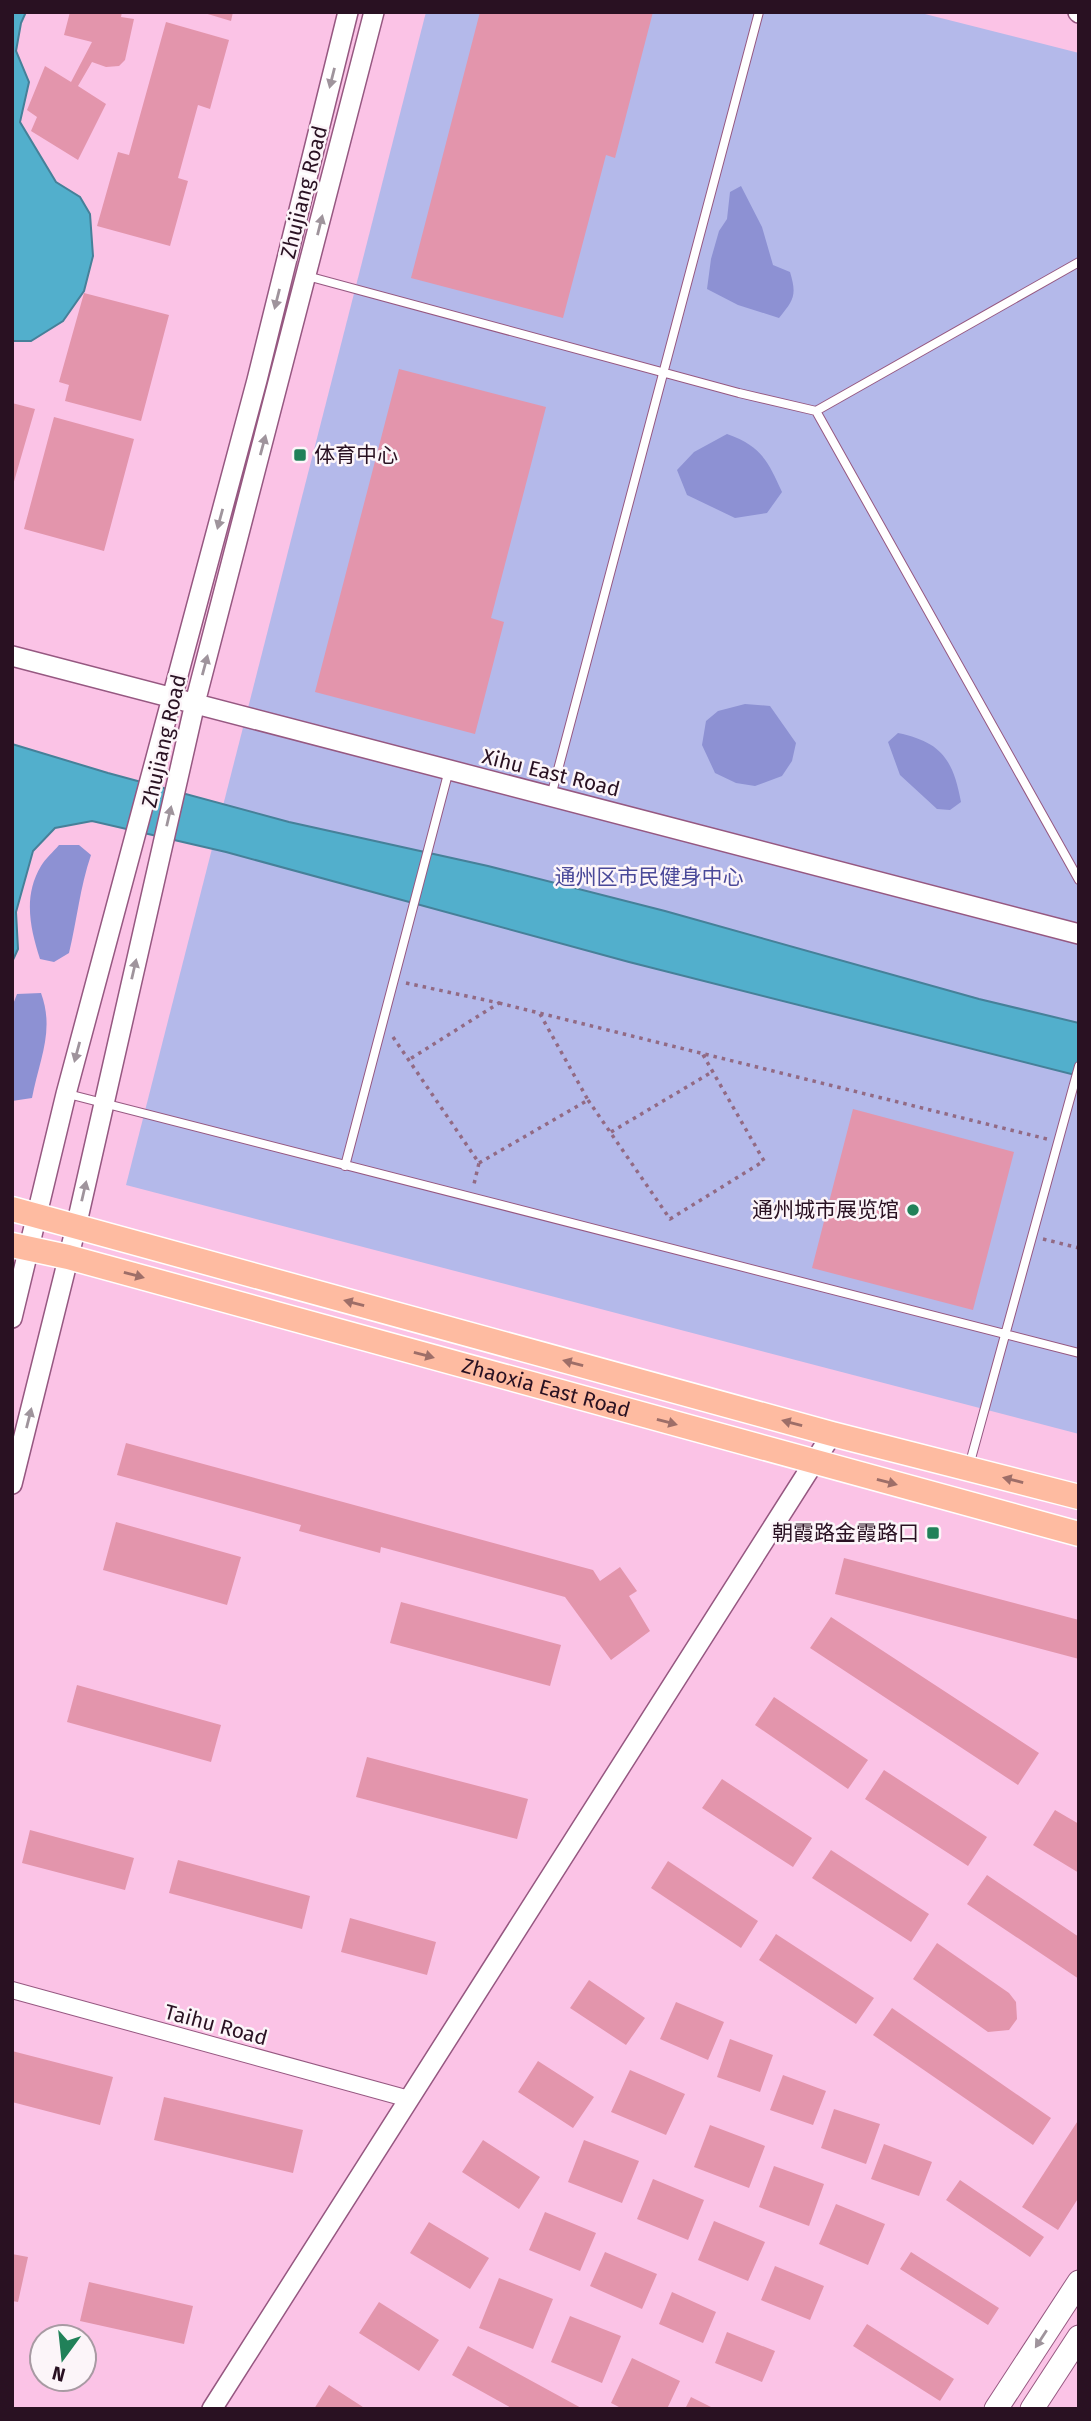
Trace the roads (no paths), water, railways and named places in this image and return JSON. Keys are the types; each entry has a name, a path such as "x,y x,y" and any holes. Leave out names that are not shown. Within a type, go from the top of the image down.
{"main road":[{"name":"Zhaoxia East Road","path":"12,1209 832,1434 1079,1497"},
{"name":"Zhaoxia East Road","path":"21,1248 68,1257 1079,1534"},
{"path":"996,2409 1079,2282"},
{"path":"1032,2409 1079,2337"}],"street":[{"name":"Zhujiang Road","path":"12,1318 21,1248 37,1216 66,1094 260,368 348,12"},
{"name":"Zhujiang Road","path":"12,1484 76,1227 195,703 373,12"},
{"name":"Xihu East Road","path":"12,656 1079,933"},
{"path":"212,2409 832,1434"},
{"name":"Taihu Road","path":"12,1990 409,2099"}],"lane":[{"path":"551,796 759,12"},
{"path":"306,276 663,373 816,411 1079,262"},
{"path":"816,411 1079,880"},
{"path":"345,1166 449,770"},
{"path":"968,1469 1079,1066"},
{"path":"66,1094 1079,1353"}],"place":[{"name":"体育中心","path":"300,455"},
{"name":"通州城市展览馆","path":"913,1210"},
{"name":"朝霞路金霞路口","path":"933,1533"}],"park label":[{"name":"通州区市民健身中心","path":"649,877"}]}
